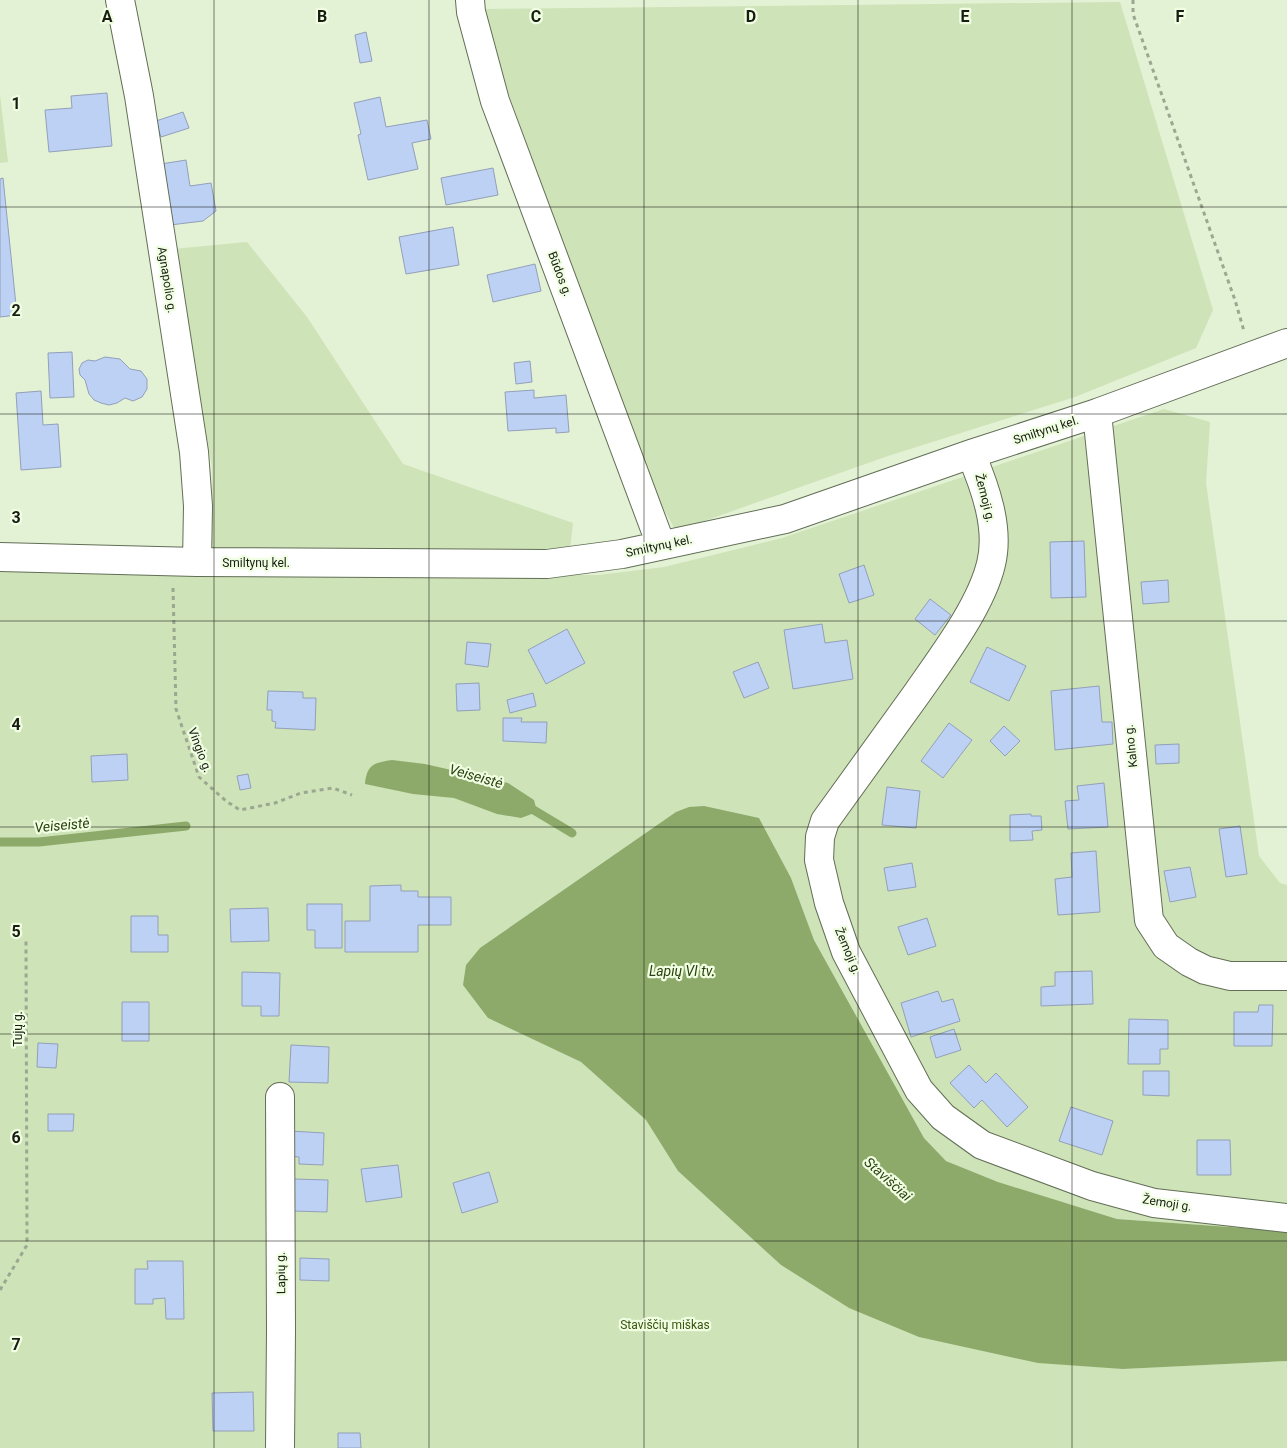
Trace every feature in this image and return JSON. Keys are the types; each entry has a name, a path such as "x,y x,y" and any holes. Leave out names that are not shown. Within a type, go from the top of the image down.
{"street":[{"name":"Agnapolio g.","path":"120,0 139,96 194,452 198,506 184,562"},
{"name":"Būdos g.","path":"470,0 471,12 495,100 661,545"},
{"name":"Smiltynų kel.","path":"0,557 184,562 547,564 622,554 785,519 971,454 1097,413 1287,344"},
{"name":"Kalno g.","path":"1097,413 1149,920 1166,946 1189,962 1205,970 1230,976 1287,976"},
{"name":"Žemoji g.","path":"971,454 991,513 994,541 992,564 980,596 949,648 825,821 820,837 819,860 829,903 846,952 919,1090 943,1117 982,1144 1092,1186 1154,1203 1287,1218"},
{"name":"Lapių g.","path":"280,1097 280,1448"}],"path":[{"path":"1133,0 1133,14 1235,300 1250,356"},
{"name":"Vingio g.","path":"184,562 176,709 199,776 226,801 240,810 275,804 301,792 333,788 352,795"},
{"name":"Tujų g.","path":"0,1290 26,1245 26,941"}],"green space":[{"path":"1120,2 1213,310 1196,348 1075,397 888,456 676,531 638,463 479,9"},
{"path":"0,95 8,162 0,163"},
{"path":"247,242 307,317 403,464 573,523 570,550 462,555 212,557 212,467 173,249"},
{"name":"Staviščių miškas","path":"1164,409 1210,422 1206,483 1259,856 1280,883 1287,885 1287,1231 1117,1219 998,1182 946,1161 924,1138 814,940 791,878 488,1018 581,1062 646,1120 678,1171 781,1265 849,1308 1123,1369 1287,1361 1287,1448 0,1448 0,567 36,571 598,575 664,567 782,538"}],"water":[{"path":"392,760 425,764 508,783 534,800 537,812 521,818 497,814 454,798 413,794 365,784 366,777 372,766 380,762"},
{"name":"Lapių VI tv.","path":"704,806 759,818 791,878 814,940 924,1138 946,1161 998,1182 1117,1219 1287,1231 1287,1361 1123,1369 1038,1363 919,1337 849,1308 781,1265 678,1171 646,1120 581,1062 488,1018 463,985 466,965 480,948 676,812 689,807"}],"building":[{"path":"366,32 372,61 360,63 355,35"},
{"path":"107,93 112,146 49,152 45,110 72,108 71,96"},
{"path":"380,97 386,127 427,120 431,139 412,143 418,169 368,180 358,135 361,134 354,103"},
{"path":"183,112 189,128 161,137 156,121"},
{"path":"186,160 190,186 211,183 216,211 203,221 170,225 161,164"},
{"path":"493,168 498,195 446,205 441,178"},
{"path":"3,178 17,315 0,317 0,179"},
{"path":"453,227 459,265 406,274 399,237"},
{"path":"535,264 541,291 493,302 487,275"},
{"path":"72,352 74,397 50,398 48,353"},
{"path":"105,357 120,359 130,369 141,371 147,379 147,389 142,397 133,401 125,398 109,405 94,400 89,394 79,369 82,363 88,360 95,361"},
{"path":"530,361 532,382 516,384 514,363"},
{"path":"534,390 534,398 566,395 569,432 556,433 556,428 508,431 505,392"},
{"path":"41,391 43,425 58,424 61,467 21,470 16,393"},
{"path":"1084,541 1086,597 1051,598 1050,542"},
{"path":"864,565 874,595 849,603 839,574"},
{"path":"1168,580 1169,602 1143,604 1141,582"},
{"path":"930,599 951,615 935,635 915,619"},
{"path":"822,624 825,643 847,640 853,679 793,689 784,630"},
{"path":"567,629 585,663 546,684 528,650"},
{"path":"467,642 491,644 488,667 465,664"},
{"path":"987,647 1026,666 1009,701 970,682"},
{"path":"758,662 769,688 744,698 733,672"},
{"path":"479,683 480,710 457,711 456,684"},
{"path":"1099,686 1102,722 1112,722 1113,744 1055,750 1051,691"},
{"path":"268,691 303,692 303,698 316,698 315,730 275,728 276,722 272,721 272,710 267,710"},
{"path":"533,693 536,706 510,713 507,700"},
{"path":"503,718 522,718 521,722 547,722 546,743 503,741"},
{"path":"949,723 972,740 943,778 921,761"},
{"path":"1004,726 1020,741 1005,756 990,741"},
{"path":"1179,744 1179,763 1156,764 1155,745"},
{"path":"127,754 128,780 92,782 91,756"},
{"path":"248,774 251,788 240,790 237,776"},
{"path":"1104,783 1108,827 1068,829 1065,801 1079,800 1077,786"},
{"path":"887,787 920,791 916,828 882,825"},
{"path":"1031,814 1031,816 1041,816 1042,830 1032,831 1033,840 1010,841 1010,815"},
{"path":"1240,826 1247,874 1226,877 1219,829"},
{"path":"1096,851 1100,912 1058,915 1055,879 1072,877 1071,853"},
{"path":"912,863 916,887 888,891 884,868"},
{"path":"1190,867 1196,897 1170,902 1164,871"},
{"path":"401,885 401,891 418,891 418,897 451,897 451,925 418,925 418,952 345,952 345,921 370,921 370,886"},
{"path":"307,904 342,904 342,948 315,948 315,930 307,930"},
{"path":"268,908 269,941 231,942 230,909"},
{"path":"131,916 158,916 158,935 168,935 168,952 131,952"},
{"path":"927,918 936,946 908,955 898,927"},
{"path":"1092,971 1093,1004 1041,1006 1041,987 1055,986 1055,972"},
{"path":"242,972 280,973 279,1016 261,1016 261,1006 242,1006"},
{"path":"938,991 942,1002 953,999 960,1021 911,1037 901,1003"},
{"path":"122,1002 149,1002 149,1041 122,1041"},
{"path":"1259,1005 1273,1005 1272,1046 1234,1046 1234,1012 1258,1012"},
{"path":"1129,1019 1168,1020 1168,1049 1160,1049 1160,1064 1128,1064"},
{"path":"954,1029 961,1050 936,1058 930,1037"},
{"path":"38,1043 58,1044 56,1068 37,1067"},
{"path":"291,1045 329,1047 328,1083 289,1082"},
{"path":"969,1065 986,1083 996,1073 1028,1107 1007,1127 982,1100 974,1108 950,1083"},
{"path":"1143,1071 1169,1071 1169,1096 1143,1095"},
{"path":"1071,1107 1113,1121 1102,1155 1059,1141"},
{"path":"48,1114 74,1114 73,1131 48,1131"},
{"path":"290,1131 324,1133 323,1165 299,1164 299,1157 289,1156"},
{"path":"1197,1140 1230,1140 1231,1175 1197,1175"},
{"path":"398,1165 402,1197 366,1202 361,1169"},
{"path":"489,1172 498,1202 462,1213 453,1183"},
{"path":"293,1179 328,1180 327,1212 293,1211"},
{"path":"300,1258 329,1259 329,1281 300,1280"},
{"path":"147,1261 183,1261 184,1319 166,1319 165,1298 153,1299 153,1304 135,1304 135,1269 148,1269"},
{"path":"253,1392 254,1431 213,1431 212,1393"},
{"path":"338,1433 360,1433 361,1448 338,1448"}],"waterway":[{"name":"Veiseistė","path":"527,806 572,833"},
{"name":"Veiseistė","path":"0,842 39,842 186,826"}],"water label":[{"name":"Staviščiai","path":"888,1179"}]}
